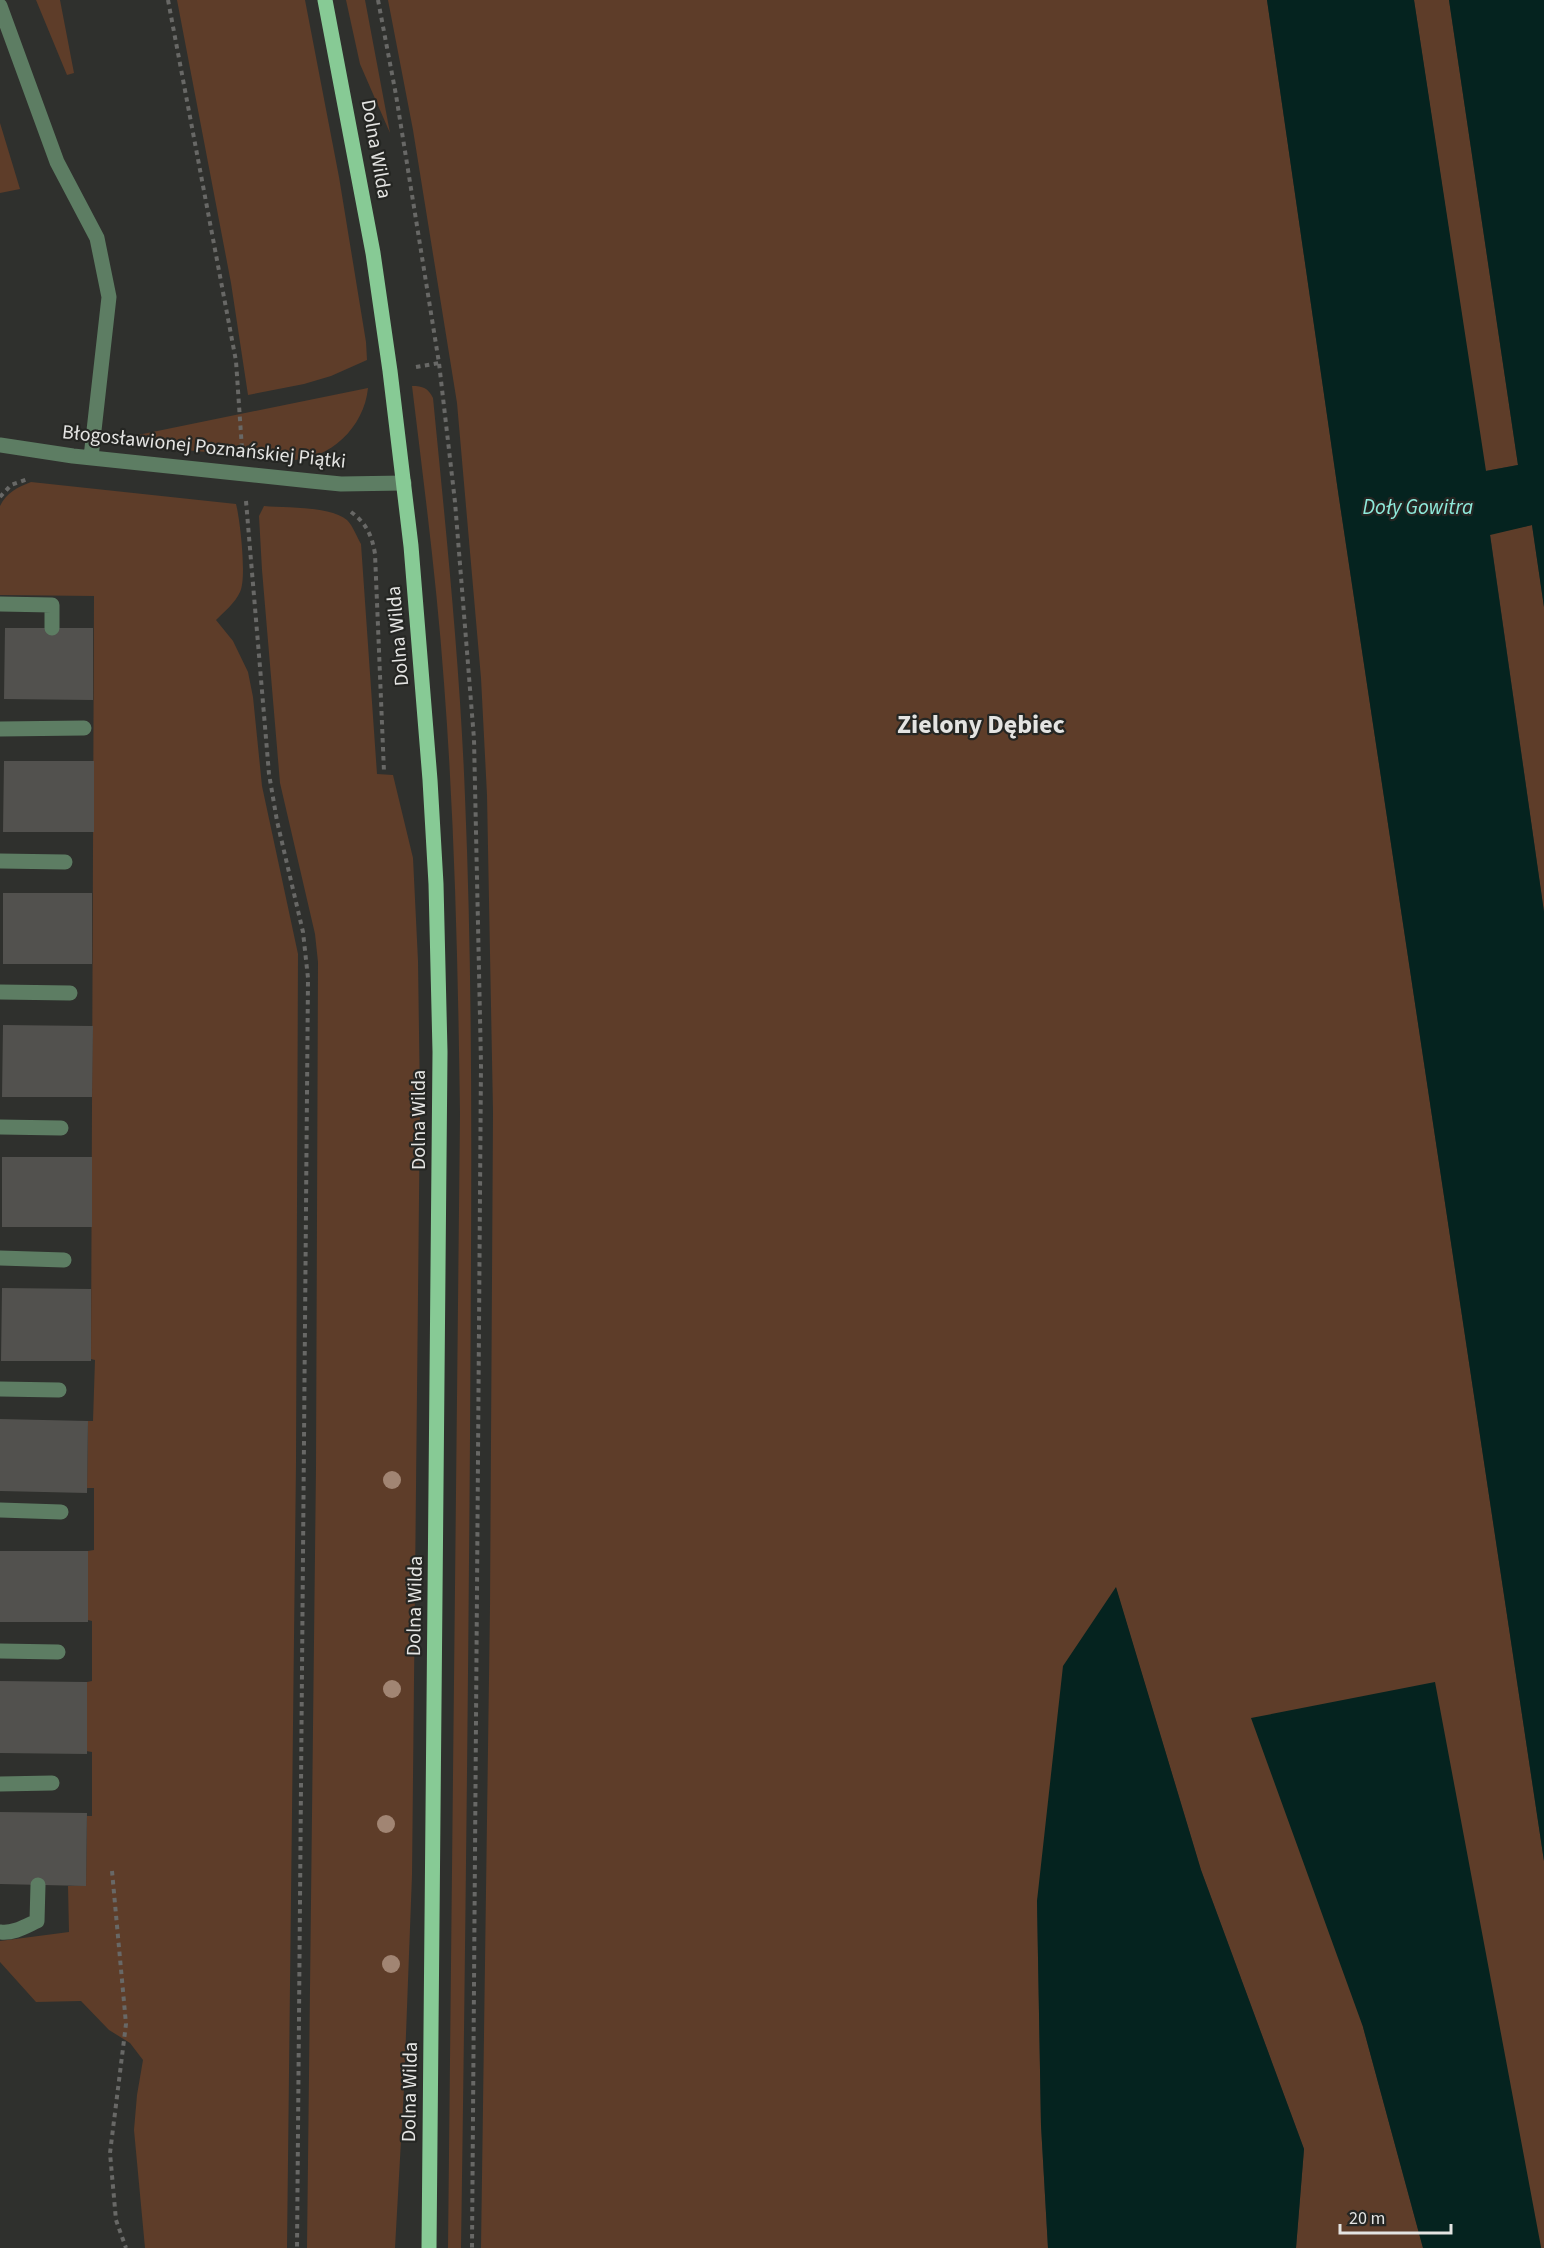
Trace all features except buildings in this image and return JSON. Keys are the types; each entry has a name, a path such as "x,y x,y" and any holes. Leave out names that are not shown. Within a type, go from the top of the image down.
{"main road":[{"name":"Dolna Wilda","path":"325,0 373,253 390,371 420,646 436,884 440,1052 429,2248"}],"street":[{"path":"0,6 57,162 97,238 109,297 91,458"},
{"name":"Błogosławionej Poznańskiej Piątki","path":"0,445 91,458 341,484 404,483"},
{"path":"0,604 52,604 52,628"},
{"path":"0,729 84,728"},
{"path":"0,861 65,862"},
{"path":"0,992 70,993"},
{"path":"0,1127 61,1128"},
{"path":"0,1258 64,1260"},
{"path":"0,1389 59,1390"},
{"path":"0,1510 61,1512"},
{"path":"0,1652 58,1652"},
{"path":"0,1784 52,1783"},
{"path":"0,1932 19,1930 37,1921 38,1885"}],"path":[{"path":"168,0 236,361 243,473"},
{"path":"378,0 398,106 439,363 455,502 474,740 481,1076 472,2248"},
{"path":"258,500 246,499 269,774 277,821 303,932 308,978 297,2248"},
{"path":"343,509 358,517 367,527 372,537 375,554 384,772"},
{"path":"112,1871 126,2024 111,2153 116,2220 126,2248"}],"shaded area":[{"path":"36,0 60,0 74,73 67,75"},
{"path":"177,0 305,0 339,177 367,360 331,376 304,384 248,395 231,283"},
{"path":"346,0 365,0 390,133 360,64"},
{"path":"388,0 1267,0 1339,498 1544,1861 1544,2248 1541,2248 1363,2027 1423,2248 1296,2248 1304,2149 1201,1870 1116,1588 1037,1901 1041,2125 1048,2248 481,2248 490,1606 493,1112 487,795 481,678 457,403 413,130"},
{"path":"1414,0 1449,0 1518,465 1485,471"},
{"path":"0,123 20,189 0,193"},
{"path":"412,386 425,388 433,398 456,647 468,877 471,1278 461,2248 448,2248 460,1114 457,952 451,791 441,646"},
{"path":"368,388 365,403 351,430 329,449 315,456 285,460 135,445 128,437"},
{"path":"31,482 236,504 239,522 243,562 242,585 235,600 216,620 233,641 248,672 253,697 262,786 298,954 296,1464 287,2248 145,2248 134,2130 143,2060 130,2043 109,2030 81,2001 36,2002 0,1962 0,1941 69,1932 68,1886 86,1885 87,1816 92,1816 92,1752 86,1751 87,1682 92,1681 92,1621 88,1620 88,1551 94,1550 94,1488 87,1488 88,1421 93,1421 95,1360 91,1359 94,596 0,595 0,506 13,491"},
{"path":"264,506 319,510 339,515 349,522 361,544 377,774 393,775 413,858 418,961 420,1102 412,1875 395,2248 307,2248 316,1467 318,962 315,934 280,783 262,570 259,516"},
{"path":"1532,525 1544,607 1544,912 1490,534"}],"water":[{"name":"Doły Gowitra","path":"1267,0 1414,0 1486,471 1518,465 1449,0 1544,0 1544,607 1532,525 1490,535 1544,912 1544,1861 1339,498"},
{"path":"1116,1587 1201,1870 1304,2149 1296,2248 1048,2248 1041,2125 1037,1901 1063,1666"},
{"path":"1435,1682 1541,2248 1423,2248 1363,2027 1251,1718"}],"district":[{"name":"Zielony Dębiec","path":"981,724"}]}
